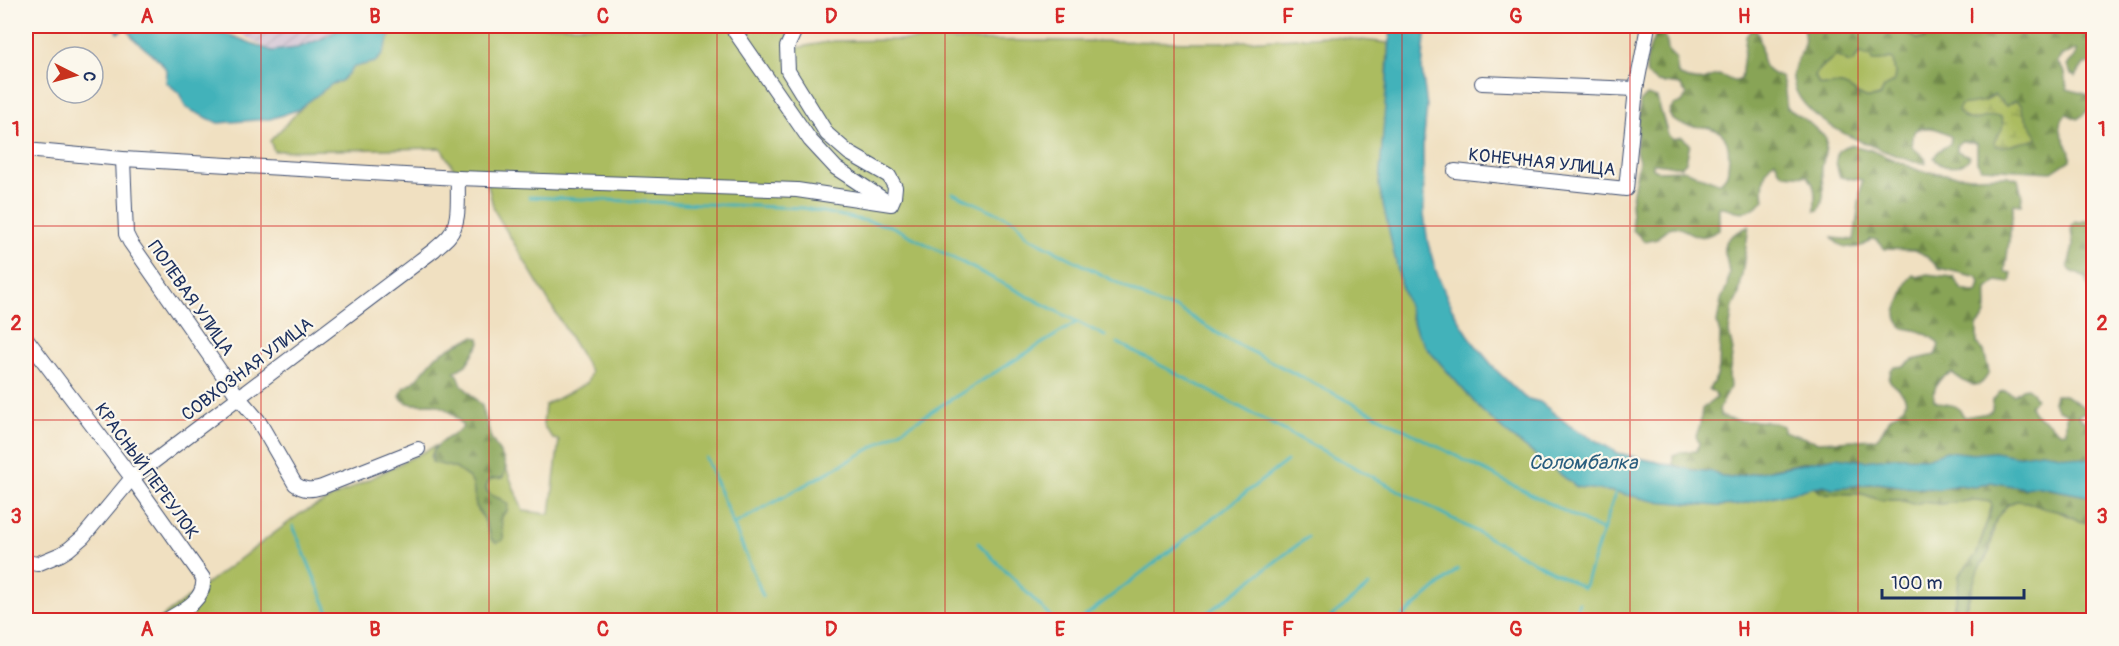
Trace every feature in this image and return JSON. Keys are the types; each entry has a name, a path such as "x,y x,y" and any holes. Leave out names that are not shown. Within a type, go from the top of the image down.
{"street":[{"path":"731,26 810,140 836,168 891,204"},
{"path":"803,26 795,30 787,47 788,71 827,134 849,153 889,176 895,187 891,204"},
{"path":"1482,83 1636,89 1648,26"},
{"name":"КОНЕЧНАЯ УЛИЦА","path":"1455,171 1626,189 1636,89"},
{"path":"26,150 123,159 458,178 797,190 891,204"},
{"name":"ПОЛЕВАЯ УЛИЦА","path":"123,159 126,234 130,242 239,398 258,420 295,484 301,489 308,490 322,487 418,449"},
{"name":"СОВХОЗНАЯ УЛИЦА","path":"26,561 37,564 69,549 83,537 132,478 434,250 449,236 457,214 458,178"},
{"name":"КРАСНЫЙ ПЕРЕУЛОК","path":"26,338 132,478 203,579 204,585 195,601 166,621"}],"shaded area":[{"path":"226,26 345,26 321,39 297,48 272,51"}],"green space":[{"path":"405,26 787,26 790,49 833,41 895,40 1228,42 1327,36 1388,43 1386,112 1379,186 1411,318 1417,333 1426,347 1482,411 1577,487 1719,506 1736,505 1810,487 1817,488 1822,493 1863,494 1880,500 1900,500 1913,504 1976,500 1990,501 1992,506 1976,556 1959,575 1958,594 1948,620 158,620 300,514 435,446 431,457 432,462 455,468 469,478 473,484 476,506 492,540 503,526 500,521 502,515 499,498 489,494 487,486 490,479 503,477 506,468 523,511 550,514 559,440 553,439 543,425 545,405 587,383 591,372 494,210 485,173 457,174 441,148 274,151 270,141 306,103 332,84 341,81 354,67 375,62 382,55 390,35"},
{"path":"1803,26 1902,26 1903,30 1917,39 1922,39 1932,32 1948,31 1953,26 2063,26 2078,29 2093,26 2093,63 2084,64 2076,76 2071,74 2067,65 2076,56 2077,50 2063,55 2057,62 2065,73 2067,89 2089,95 2092,99 2089,108 2077,119 2067,114 2062,119 2060,125 2069,148 2070,160 2052,172 1982,168 1977,162 1977,143 1961,141 1957,145 1957,151 1969,156 1969,159 1955,166 1946,166 1934,158 1938,151 1950,144 1951,137 1938,129 1929,128 1915,130 1912,147 1925,158 1926,163 1914,162 1861,142 1824,121 1809,109 1798,95 1793,74 1805,42","holes":["1860,53 1871,57 1872,61 1893,59 1894,81 1884,88 1880,96 1862,97 1847,87 1818,83 1815,76 1836,56 1849,63 1853,62","1991,96 2006,106 2015,101 2021,105 2033,141 2013,145 1996,139 2003,128 2000,116 1974,120 1964,118 1961,105 1986,101"]},
{"path":"1902,26 1953,26 1948,31 1932,32 1922,39 1917,39 1903,30"},
{"path":"1752,29 1757,31 1760,38 1762,58 1767,69 1783,80 1787,108 1806,120 1826,138 1822,167 1823,198 1819,210 1815,211 1814,188 1807,176 1784,174 1779,170 1775,160 1766,173 1763,184 1764,200 1755,207 1741,212 1719,207 1719,229 1709,235 1700,236 1673,227 1665,230 1657,239 1645,242 1633,230 1631,203 1639,161 1636,151 1640,102 1647,95 1657,98 1668,135 1672,139 1682,137 1690,144 1686,162 1682,166 1653,163 1653,169 1658,171 1684,170 1718,183 1725,177 1728,168 1728,148 1724,136 1717,130 1676,122 1669,114 1673,106 1682,103 1687,94 1680,85 1657,82 1647,75 1647,58 1654,38 1660,31 1664,36 1668,51 1676,59 1678,75 1697,80 1718,75 1738,81 1741,79 1746,36"},
{"path":"1860,53 1884,61 1893,59 1894,81 1884,88 1880,96 1864,98 1845,86 1818,83 1815,76 1817,73 1836,56 1843,58"},
{"path":"1994,95 2006,106 2015,101 2021,105 2037,138 2033,141 1996,146 1994,142 2003,123 2000,116 1972,120 1967,119 1958,111 1961,105 1986,101"},
{"path":"1851,145 1871,150 1920,171 1971,177 2008,176 2018,179 2022,195 2021,205 2014,204 2005,272 2012,273 2010,283 1997,281 1987,289 1985,317 1977,326 1977,344 1984,351 1989,372 1981,384 1976,385 1967,383 1952,373 1947,375 1938,383 1934,400 1958,408 1964,417 1988,413 1992,410 1993,400 2000,392 2005,391 2014,395 2027,388 2036,399 2030,406 2033,412 2057,430 2066,432 2066,413 2058,410 2053,402 2055,395 2065,395 2087,409 2086,412 2078,415 2083,421 2093,420 2089,440 2093,445 2093,473 1806,462 1731,478 1714,472 1673,465 1673,455 1697,451 1699,443 1696,436 1702,409 1716,398 1715,393 1709,389 1719,368 1720,334 1717,323 1729,273 1724,248 1731,236 1749,226 1739,295 1733,306 1729,333 1733,350 1729,375 1730,387 1719,410 1721,416 1736,420 1775,423 1783,426 1783,431 1818,442 1875,439 1906,402 1903,394 1889,380 1891,370 1913,360 1935,355 1939,345 1932,338 1903,328 1897,320 1897,309 1906,285 1913,275 1953,277 1962,290 1977,293 1980,283 1978,277 1939,268 1925,255 1915,250 1885,249 1877,240 1871,239 1862,246 1852,248 1841,245 1832,238 1854,240 1862,180 1840,177 1836,162 1841,149"},
{"path":"2093,219 2094,293 2089,289 2086,278 2071,271 2068,267 2073,246 2071,230 2073,224 2075,221"},
{"path":"473,337 479,338 480,343 466,365 454,372 458,375 462,385 482,406 491,438 506,468 503,478 490,479 486,489 508,505 501,521 503,540 497,543 492,540 476,506 473,484 469,478 455,468 432,462 434,450 463,427 461,423 441,407 432,404 410,404 400,397 403,388 414,382 436,356"},
{"path":"1991,482 2025,488 2036,486 2093,497 2093,524 2027,502 2016,501 2008,504 1996,519 1991,535 1990,550 1978,570 1959,620 1948,620 1958,594 1959,575 1977,554 1992,506 1990,502 1976,500 1913,504 1900,500 1880,500 1863,494 1822,493 1816,489 1824,485 1851,486 1878,483 1906,487 1948,488 1959,485 1975,487"},
{"path":"2016,501 2035,503 2093,524 2093,620 1959,620 1968,603 1977,572 1989,552 1997,517 2007,505"}],"water":[{"path":"115,26 211,26 272,51 297,48 321,39 345,26 405,26 390,35 382,55 375,62 354,67 341,81 332,84 297,110 270,119 218,123 186,108 179,93 166,82 167,71 161,62 135,40 126,28 118,33"},
{"name":"Соломбалка","path":"1391,26 1426,26 1422,70 1427,106 1423,147 1424,215 1435,268 1451,307 1473,342 1497,371 1525,398 1540,402 1570,426 1618,453 1692,470 1714,472 1723,477 1731,478 1836,457 1865,461 1895,457 1926,458 1947,451 1973,454 1994,452 2016,456 2041,452 2093,460 2093,497 2036,486 2025,488 1991,482 1975,487 1958,485 1939,489 1878,483 1833,488 1824,485 1736,505 1719,506 1654,501 1577,487 1482,411 1426,347 1417,333 1401,285 1379,186"}],"waterway":[{"path":"953,193 1015,221 1027,236 1160,305 1177,308 1225,338 1603,531"},
{"path":"529,197 803,208 891,226 1105,336"},
{"path":"733,525 877,445 1077,322"},
{"path":"1118,343 1584,588 1616,491"},
{"path":"706,458 763,596"},
{"path":"1080,620 1287,461"},
{"path":"293,526 332,620"},
{"path":"1198,620 1308,537"},
{"path":"978,543 1054,620"},
{"path":"1399,620 1458,569"},
{"path":"1327,620 1369,586"},
{"path":"1573,620 1579,603"},
{"path":"1485,620 1490,616"}]}
